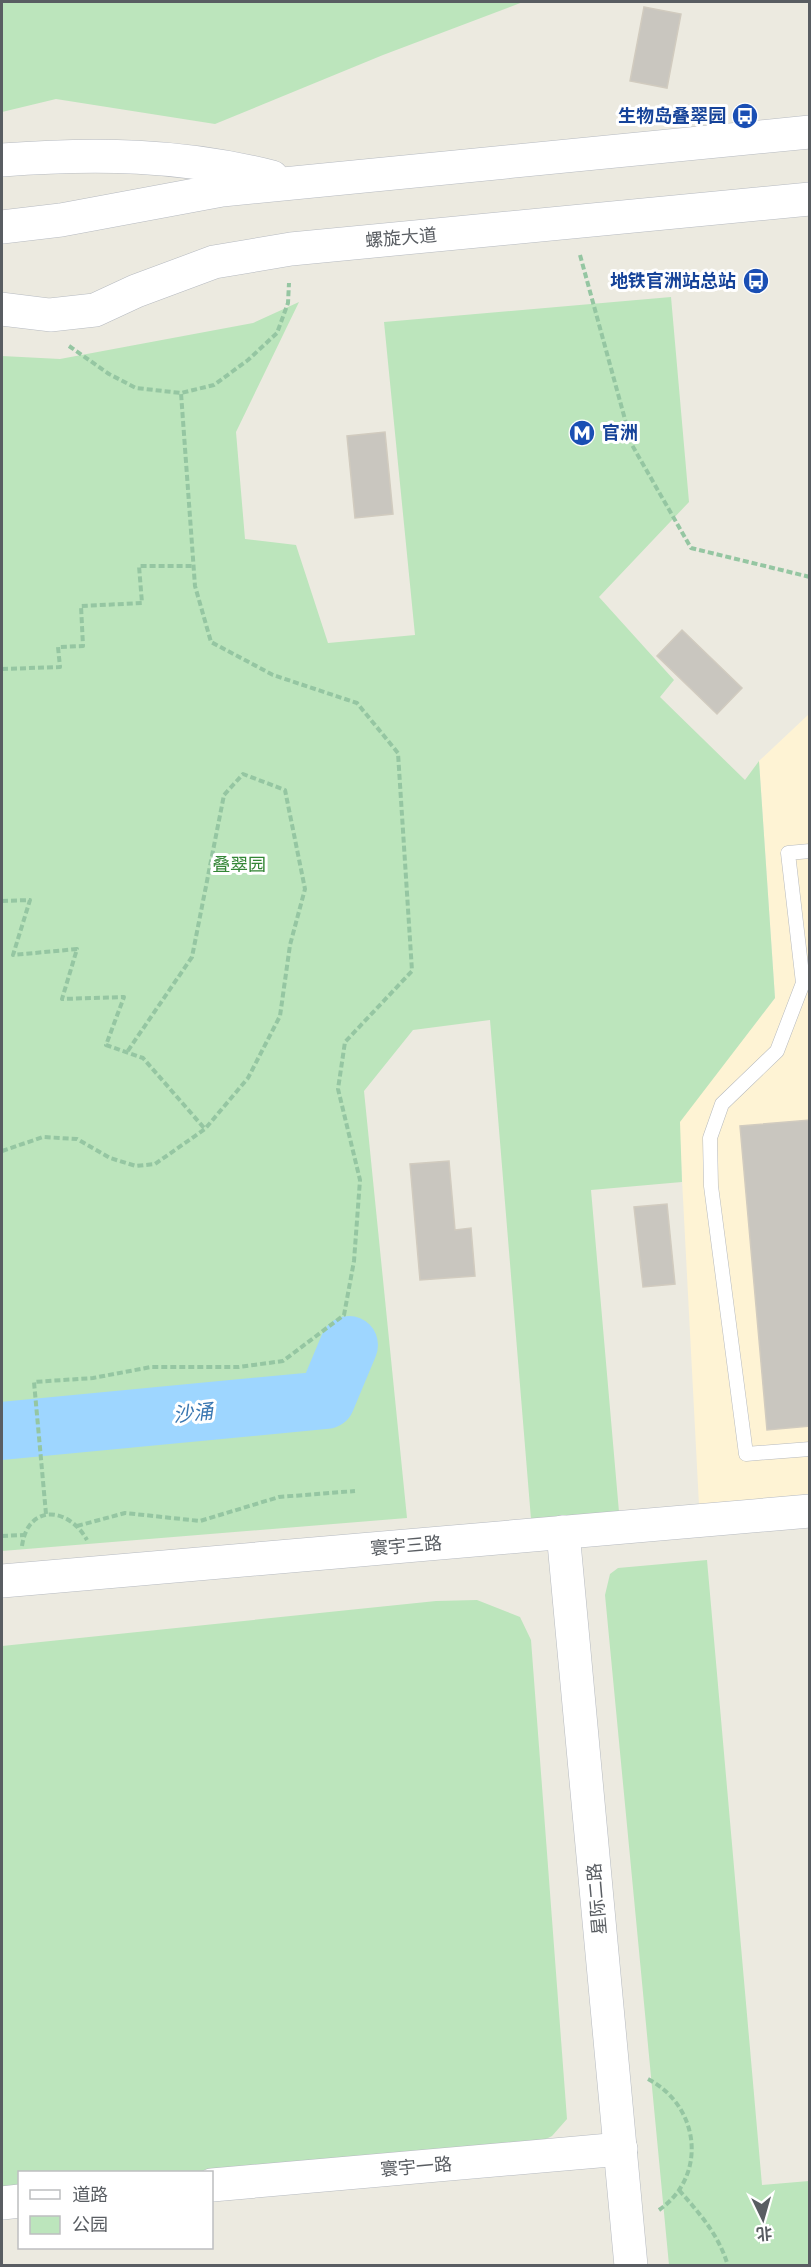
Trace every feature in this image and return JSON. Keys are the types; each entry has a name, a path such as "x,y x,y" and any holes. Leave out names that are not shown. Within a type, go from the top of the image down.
{"street":[{"path":"2,227 61,220 222,190 810,132"},
{"path":"2,160 109,155 225,165 295,182"},
{"name":"螺旋大道","path":"2,309 50,315 96,310 136,291 214,262 291,249 810,199"},
{"name":"寰宇三路","path":"11,1580 810,1511"},
{"name":"星际二路","path":"563,1532 631,2265"},
{"name":"寰宇一路","path":"213,2184 621,2149"},
{"path":"2,2203 18,2201"}],"lane":[{"path":"810,851 788,853 806,983 777,1051 722,1104 710,1138 711,1186 746,1454 810,1449"}],"path":[{"path":"571,223 632,445 691,548 810,577"},
{"path":"50,315 70,346 109,374 136,388 181,393 214,385 248,360 278,333 288,303 291,249"},
{"path":"46,1514 34,1382 93,1378 151,1367 239,1367 283,1361 344,1316 354,1261 360,1180 338,1089 345,1042 412,971 398,753 357,703 273,675 212,642 195,586 181,393"},
{"path":"2,669 60,667 58,647 83,646 81,606 142,603 139,566 194,566"},
{"path":"2,1151 43,1137 77,1139 110,1158 136,1166 155,1164 204,1129 248,1078 280,1016 290,945 305,889 285,790 243,774 224,795 192,957 127,1052"},
{"path":"2,901 30,900 13,955 77,949 62,999 124,997 106,1045 143,1058 204,1129"},
{"path":"77,1526 125,1513 200,1521 279,1497 355,1491"},
{"path":"11,1580 21,1559 24,1535 29,1524 46,1514 58,1514 77,1526 89,1544 95,1573"},
{"path":"2,1536 24,1535"},
{"path":"642,2076 660,2085 670,2094 685,2115 692,2140 690,2166 686,2179 671,2200 656,2212"},
{"path":"679,2190 707,2222 724,2251 728,2265"}],"shaded area":[{"path":"809,714 809,1494 699,1505 679,1122 775,998 759,761"}],"green space":[{"path":"2,2 523,2 383,55 215,124 56,99 2,112"},
{"name":"叠翠园","path":"671,297 689,502 599,597 674,680 660,697 745,780 759,761 775,998 680,1122 682,1182 591,1190 619,1512 531,1519 490,1020 413,1030 364,1091 407,1518 2,1551 2,356 60,359 253,323 299,302 236,432 245,539 296,545 328,643 415,635 384,322"},
{"path":"707,1560 762,2185 809,2181 809,2265 669,2265 605,1595 610,1574 618,1568"},
{"path":"477,1600 520,1617 531,1640 567,2119 552,2136 530,2147 213,2171 18,2171 18,2188 2,2190 2,1646 436,1601"}],"building":[{"path":"644,7 681,14 667,88 630,81"},
{"path":"385,432 393,514 355,518 347,436"},
{"path":"682,630 742,688 717,714 657,656"},
{"path":"810,1120 810,1426 767,1430 740,1126"},
{"path":"449,1161 455,1230 471,1228 475,1276 420,1280 410,1164"},
{"path":"667,1204 675,1284 643,1287 634,1207"}],"waterway":[{"name":"沙涌","path":"2,1431 326,1400 349,1345"}],"place":[{"name":"生物岛叠翠园","path":"745,116"},
{"name":"地铁官洲站总站","path":"756,281"},
{"name":"官洲","path":"582,433"}]}
